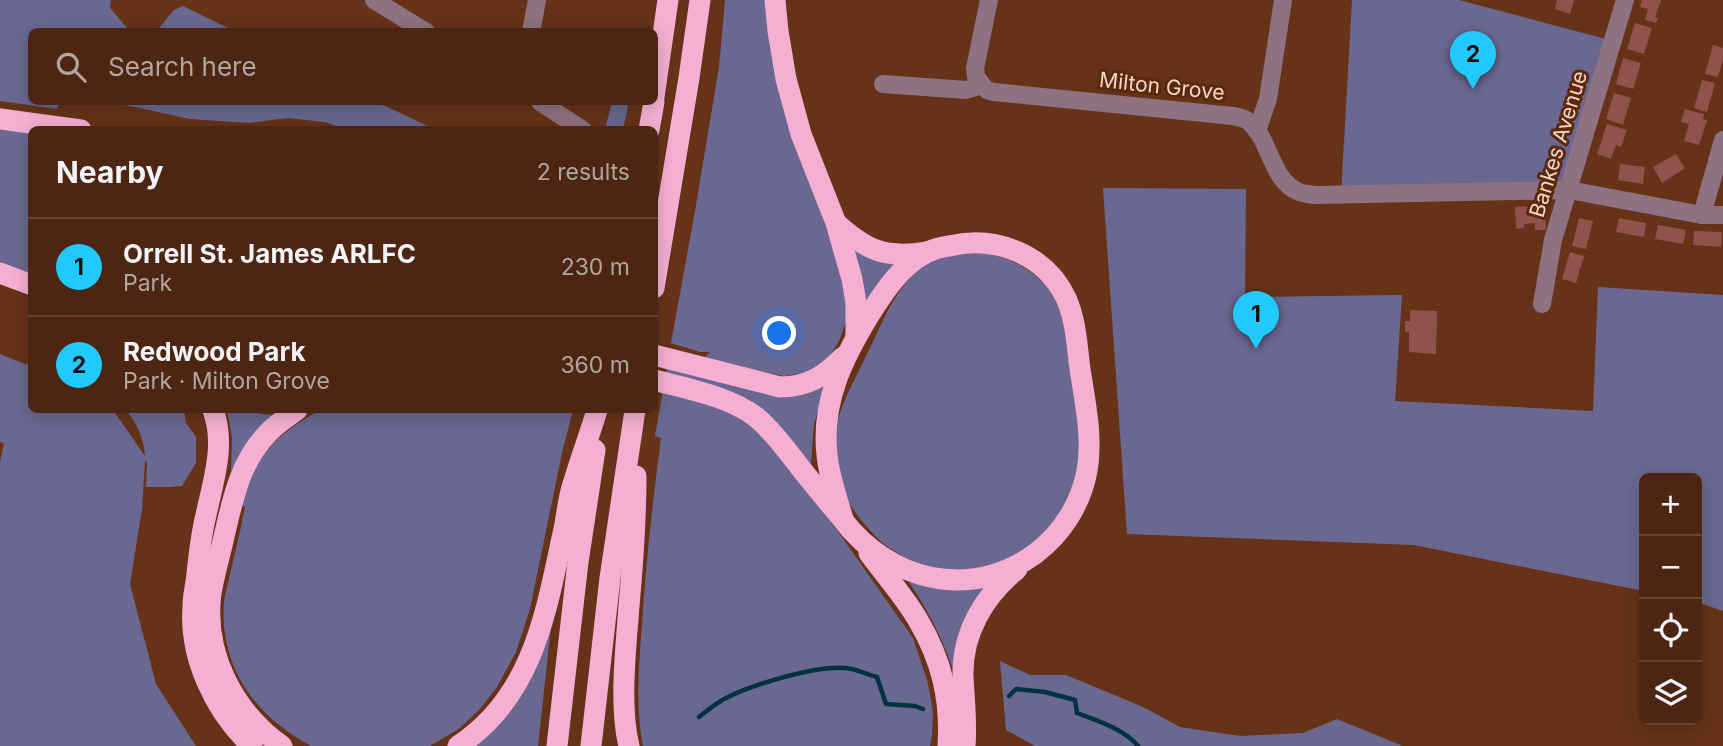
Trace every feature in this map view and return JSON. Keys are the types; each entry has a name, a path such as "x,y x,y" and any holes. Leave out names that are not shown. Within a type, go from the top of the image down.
{"highway":[{"path":"658,71 668,0"},
{"path":"658,265 690,78 700,0"},
{"path":"775,0 786,79 801,134 836,223 855,290 857,317 851,345 831,394 825,433 832,482 848,526 875,552 896,566 922,575 962,580 1021,565"},
{"path":"650,126 653,105"},
{"path":"0,119 52,126"},
{"path":"836,223 866,247 883,252 910,254 970,242 995,244 1012,249 1025,255 1054,279 1066,298 1074,320 1089,434 1087,471 1077,502 1062,527 1047,544 1007,577 985,602 976,618 965,648 965,746"},
{"path":"658,356 764,384 789,387 808,383 832,369 891,283 928,251"},
{"path":"0,273 28,284"},
{"path":"658,381 728,401 749,413 776,437 848,526 918,619 933,651 948,701 948,746"},
{"path":"214,413 218,430 218,462 199,547 192,607 193,627 201,664 216,700 235,729 252,746"},
{"path":"282,746 253,722 232,693 218,662 210,611 211,593 241,475 260,442 293,413"},
{"path":"458,746 497,713 514,690 527,664 543,620 571,492 599,413"},
{"path":"557,746 578,562 600,413"},
{"path":"591,746 610,578 636,413"},
{"path":"629,746 625,682 635,533 636,413"}],"street":[{"path":"374,0 420,28"},
{"path":"532,28 537,0"},
{"path":"982,85 976,77 975,68 989,0"},
{"path":"1283,0 1268,99 1257,131 1274,166 1286,183 1298,192 1341,195 1569,190 1702,215 1723,215"},
{"name":"Bankes Avenue","path":"1542,304 1553,240 1625,0"},
{"name":"Milton Grove","path":"883,84 966,90 982,85 994,92 1233,116 1245,119 1257,131"},
{"path":"545,105 577,126"},
{"path":"1702,215 1723,139"}],"shaded area":[{"path":"0,0 111,0 110,8 127,28 28,28 28,105 0,101"},
{"path":"725,0 769,0 813,186 845,279 847,319 839,341 828,359 805,373 784,376 703,359 710,352 700,352 671,343 719,67"},
{"path":"1352,0 1459,0 1613,41 1569,190 1341,195"},
{"path":"183,6 228,28 159,28 174,10"},
{"path":"28,105 58,105 57,109"},
{"path":"125,105 383,105 428,126 336,126 325,122 288,118 249,123 190,119"},
{"path":"611,105 628,105 624,126 606,126"},
{"path":"0,129 28,133 28,275 0,263"},
{"path":"1103,188 1246,189 1245,297 1402,295 1395,401 1593,411 1598,287 1723,295 1723,611 1702,604 1702,473 1639,473 1639,590 1414,545 1127,534"},
{"path":"851,245 899,261 863,314 863,279"},
{"path":"961,253 987,253 1011,261 1043,282 1058,302 1065,328 1080,446 1077,471 1063,508 1037,538 1004,560 985,567 956,570 926,566 908,558 884,544 870,530 845,496 838,472 835,444 840,412 894,299 922,267 935,260"},
{"path":"0,354 27,365 28,362 28,413 115,413 145,456 139,432 128,413 184,413 186,423 196,437 196,463 182,486 146,487 145,460 142,509 130,584 156,684 196,746 0,746 0,462 4,443 0,442"},
{"path":"667,367 826,385 814,424 811,464 774,419 666,373"},
{"path":"663,390 726,409 743,418 784,455 913,638 927,680 933,713 930,746 643,746 638,700 639,670 661,438 655,436"},
{"path":"228,413 276,415 242,450 231,472 232,437"},
{"path":"315,413 572,413 530,609 516,652 497,687 479,710 460,728 430,746 311,746 291,734 258,705 235,668 224,626 224,602 245,507 240,504 264,454 294,426"},
{"path":"909,582 947,589 986,587 956,678 936,629"},
{"path":"552,617 538,746 475,746 498,725 512,707"},
{"path":"1000,661 1030,675 1066,675 1143,707 1180,727 1240,736 1303,733 1337,719 1403,746 1035,746 1006,730"}],"building":[{"path":"1557,0 1574,0 1570,14 1555,9"},
{"path":"1642,0 1661,0 1655,17 1658,18 1656,23 1645,20 1648,9 1640,7"},
{"path":"1635,23 1652,28 1644,54 1627,49"},
{"path":"1713,45 1723,48 1718,77 1705,74"},
{"path":"1623,58 1641,63 1633,89 1616,84"},
{"path":"1702,80 1715,83 1707,112 1694,108"},
{"path":"1614,93 1631,98 1623,125 1606,119"},
{"path":"1685,109 1704,114 1703,119 1707,120 1699,145 1684,141 1689,124 1681,122"},
{"path":"1607,124 1627,130 1621,147 1616,145 1611,159 1597,154"},
{"path":"1676,154 1685,168 1662,183 1653,167"},
{"path":"1620,164 1645,167 1643,184 1618,180"},
{"path":"1515,207 1545,207 1546,230 1535,230 1535,223 1524,224 1524,228 1516,229"},
{"path":"1579,218 1593,221 1586,249 1572,246"},
{"path":"1619,218 1646,223 1644,237 1616,232"},
{"path":"1658,225 1686,230 1683,244 1655,239"},
{"path":"1694,231 1722,232 1721,247 1693,245"},
{"path":"1570,252 1584,256 1576,283 1562,279"},
{"path":"1410,310 1437,311 1436,354 1409,352 1409,332 1405,332 1405,321 1410,321"}],"waterway":[{"path":"699,717 722,700 753,687 806,672 839,668 877,677 886,704 923,709"},
{"path":"1009,696 1016,689 1045,692 1075,700 1077,713 1118,730 1138,746"}],"place":[{"name":"Redwood Park","path":"1473,89"},
{"name":"Orrell St. James ARLFC","path":"1256,349"}]}
